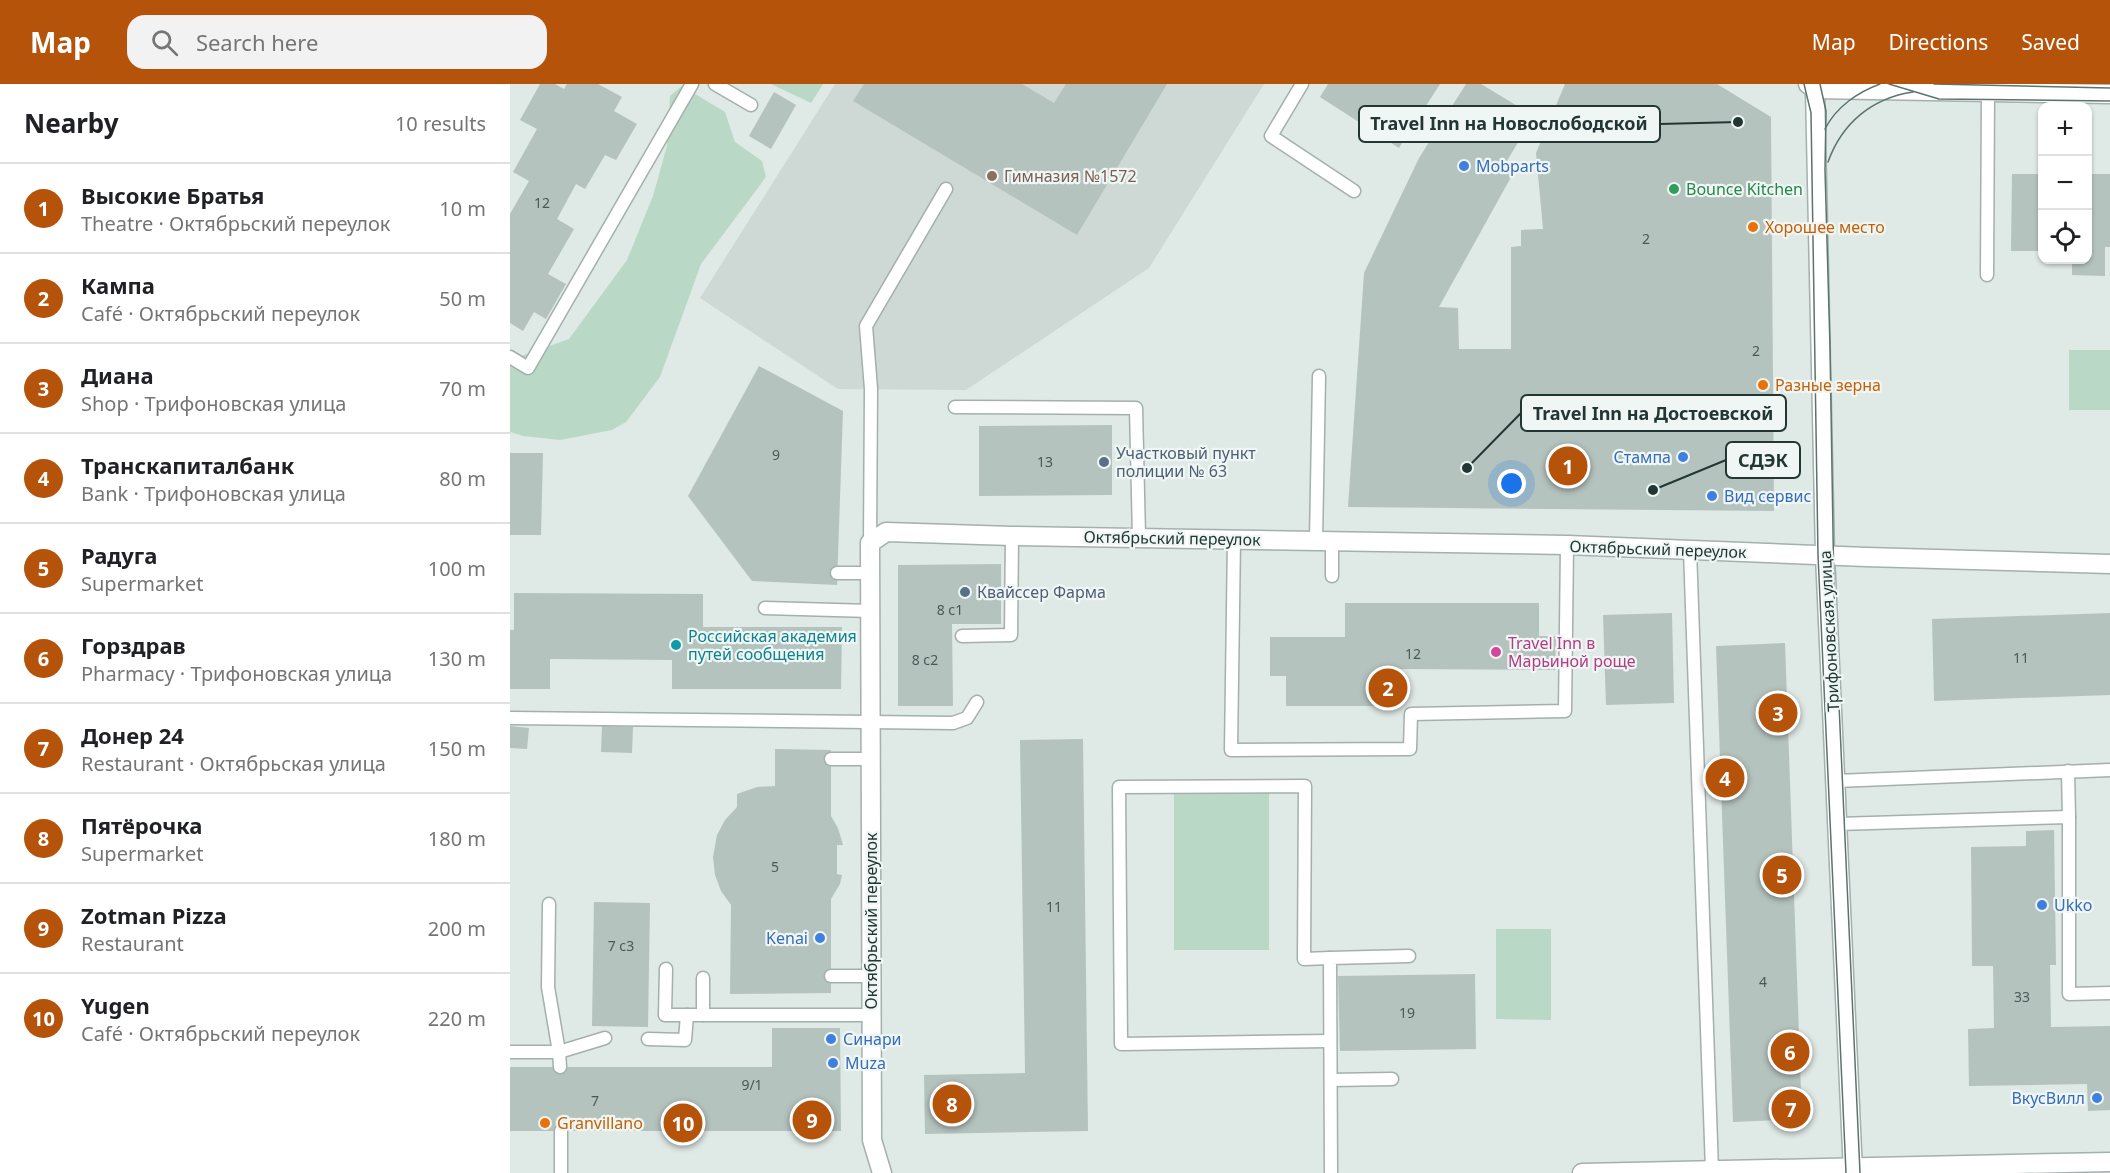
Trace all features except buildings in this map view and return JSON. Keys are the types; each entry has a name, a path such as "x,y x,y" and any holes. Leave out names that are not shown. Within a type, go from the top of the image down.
{"street":[{"path":"1812,87 1915,87 1988,92 2013,88 2110,94"},
{"name":"Трифоновская улица","path":"1812,87 1825,555 1853,1170"},
{"name":"Октябрьский переулок","path":"882,1173 872,1140 870,543 886,531 1012,536 1567,545 2110,564"},
{"path":"1582,1173 1853,1170 2110,1162"}],"lane":[{"path":"510,357 528,368 692,84"},
{"path":"715,84 751,105"},
{"path":"1302,84 1271,136 1354,191"},
{"path":"1987,275 1988,92"},
{"path":"870,543 871,389 866,326 946,189"},
{"path":"1319,376 1324,541 1332,576"},
{"path":"955,407 1136,408 1139,537"},
{"path":"962,636 1011,635 1012,536"},
{"path":"1234,539 1231,750 1410,749 1411,714 1565,711 1567,545"},
{"path":"1690,550 1712,1170"},
{"path":"837,573 870,573"},
{"path":"765,608 870,611"},
{"path":"510,718 953,723 967,718 977,702"},
{"path":"831,759 870,759"},
{"path":"1836,781 2110,770"},
{"path":"2068,771 2069,994 2110,993"},
{"path":"1330,1041 1121,1044 1119,787 1305,786 1304,959 1409,956"},
{"path":"1838,824 2069,817"},
{"path":"549,904 548,987 560,1067"},
{"path":"1330,958 1331,1173"},
{"path":"666,969 665,1015 871,1015"},
{"path":"831,976 871,976"},
{"path":"703,1015 704,978"},
{"path":"648,1039 685,1040 687,1015"},
{"path":"510,1053 559,1052 605,1038"},
{"path":"1331,1080 1392,1078"},
{"path":"561,1131 561,1173"}],"shaded area":[{"name":"Гимназия №1572","path":"835,84 1264,84 1149,268 966,390 838,389 700,298"}],"green space":[{"path":"771,84 823,84 811,103"},
{"path":"682,86 725,112 735,142 762,161 766,177 701,264 660,377 626,422 612,430 560,440 523,436 510,432 510,360 569,339 627,260 653,196 667,146 670,96"},
{"path":"2069,350 2110,350 2110,410 2069,410"},
{"path":"1269,793 1269,950 1174,950 1174,794"},
{"path":"1496,929 1551,929 1551,1020 1496,1019"}],"tram line":[{"path":"1804,84 1811,113 1818,555 1846,1173"},
{"path":"1820,84 1826,111 1825,170 1834,593 1860,1173"},
{"path":"1825,129 1848,101 1880,84"},
{"path":"1889,84 1939,99 2110,101"},
{"path":"1934,84 2110,88"},
{"path":"1828,162 1841,135 1860,115 1884,100 1913,92"}],"place":[{"name":"Travel Inn на Новослободской","path":"1738,122"},
{"name":"Mobparts","path":"1464,166"},
{"name":"Гимназия №1572","path":"992,176"},
{"name":"Bounce Kitchen","path":"1674,189"},
{"name":"Хорошее место","path":"1753,227"},
{"name":"Разные зерна","path":"1763,385"},
{"name":"Стампа","path":"1683,457"},
{"name":"Участковый пункт полиции № 63","path":"1104,462"},
{"name":"Высокие Братья","path":"1568,466"},
{"name":"Travel Inn на Достоевской","path":"1467,468"},
{"name":"СДЭК","path":"1653,490"},
{"name":"Вид сервис","path":"1712,496"},
{"name":"Квайссер Фарма","path":"965,592"},
{"name":"Российская академия путей сообщения","path":"676,645"},
{"name":"Travel Inn в Марьиной роще","path":"1496,652"},
{"name":"Кампа","path":"1388,688"},
{"name":"Диана","path":"1778,713"},
{"name":"Транскапиталбанк","path":"1725,778"},
{"name":"Радуга","path":"1782,875"},
{"name":"Ukko","path":"2042,905"},
{"name":"Kenai","path":"820,938"},
{"name":"Синари","path":"831,1039"},
{"name":"Горздрав","path":"1790,1052"},
{"name":"Muza","path":"833,1063"},
{"name":"ВкусВилл","path":"2097,1098"},
{"name":"Пятёрочка","path":"952,1104"},
{"name":"Донер 24","path":"1791,1109"},
{"name":"Zotman Pizza","path":"812,1120"},
{"name":"Granvillano","path":"545,1123"},
{"name":"Yugen","path":"683,1123"}]}
